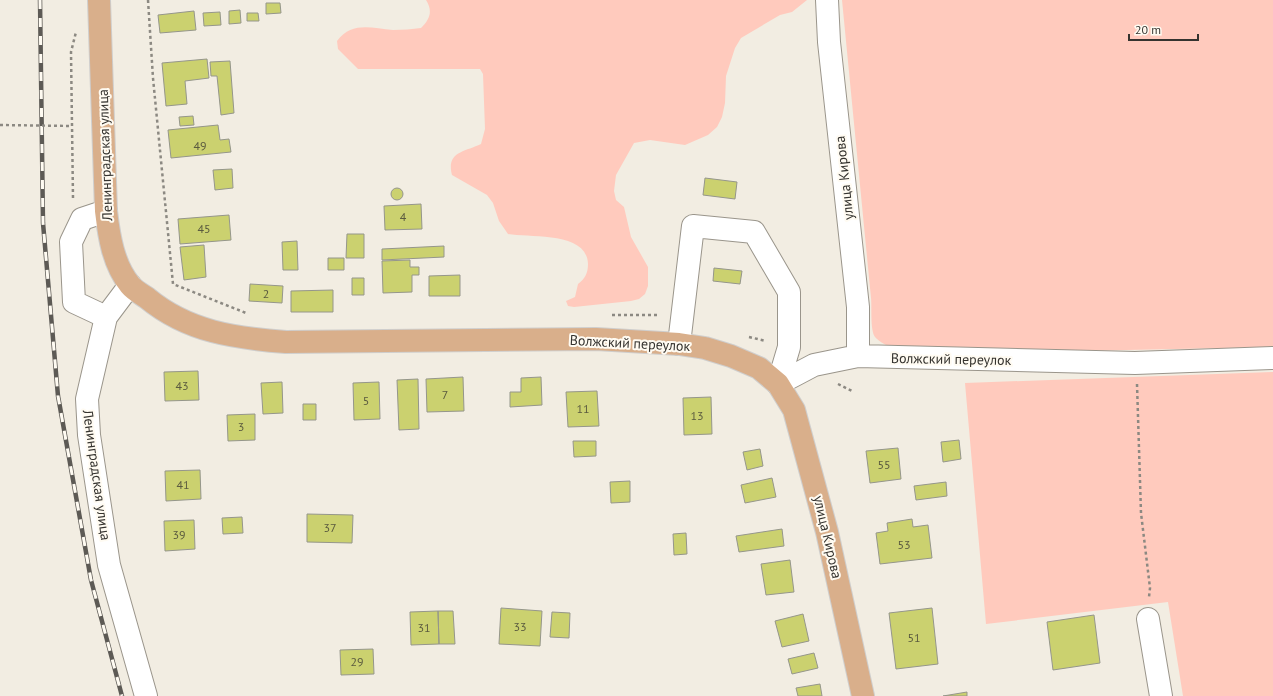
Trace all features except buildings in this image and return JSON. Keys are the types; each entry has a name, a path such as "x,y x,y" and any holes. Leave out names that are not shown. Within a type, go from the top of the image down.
{"main road":[{"name":"Ленинградская улица","path":"99,0 106,210 110,238 118,262 130,285"},
{"name":"Волжский переулок","path":"130,285 154,304 181,320 209,331 239,338 286,342 596,339 679,344 705,348 731,356 759,368 778,384"},
{"name":"улица Кирова","path":"778,384 794,410 806,450 827,532 863,696"}],"street":[{"name":"улица Кирова","path":"827,0 829,42 858,307 858,356"},
{"path":"106,210 82,218 71,242 74,302 106,317"},
{"path":"679,344 693,226 754,232 789,292 789,347 778,384"},
{"name":"Ленинградская улица","path":"130,285 106,317 87,399 89,435 109,565 146,696"},
{"name":"Волжский переулок","path":"778,384 814,365 858,356 1135,363 1273,358"},
{"path":"1148,619 1161,696"}],"path":[{"path":"148,0 153,78 173,284 249,314"},
{"path":"71,52 72,196"},
{"path":"0,125 72,126"},
{"path":"612,315 659,315 682,321"},
{"path":"743,336 789,347"},
{"path":"1135,363 1138,396 1141,513 1150,588 1148,619"}],"shaded area":[{"path":"426,0 807,0 792,12 780,15 741,38 735,48 726,76 725,103 722,117 717,127 708,135 685,145 650,140 634,143 616,175 614,191 616,200 624,207 631,237 648,267 648,286 645,294 639,299 574,307 568,306 566,301 575,297 578,284 583,280 587,273 588,264 585,253 578,246 568,241 556,238 508,234 499,221 493,203 487,195 452,175 451,167 454,157 463,151 481,144 485,129 483,74 480,69 358,69 338,49 337,41 343,35 356,28 370,27 404,30 421,28 430,15"},
{"path":"842,0 1273,0 1273,347 1029,352 894,349 879,341 873,334 871,298"},
{"path":"1273,372 1273,696 1183,696 1168,602 986,624 965,383"}],"railway":[{"path":"40,0 43,223 58,396 91,580 122,696"}]}
